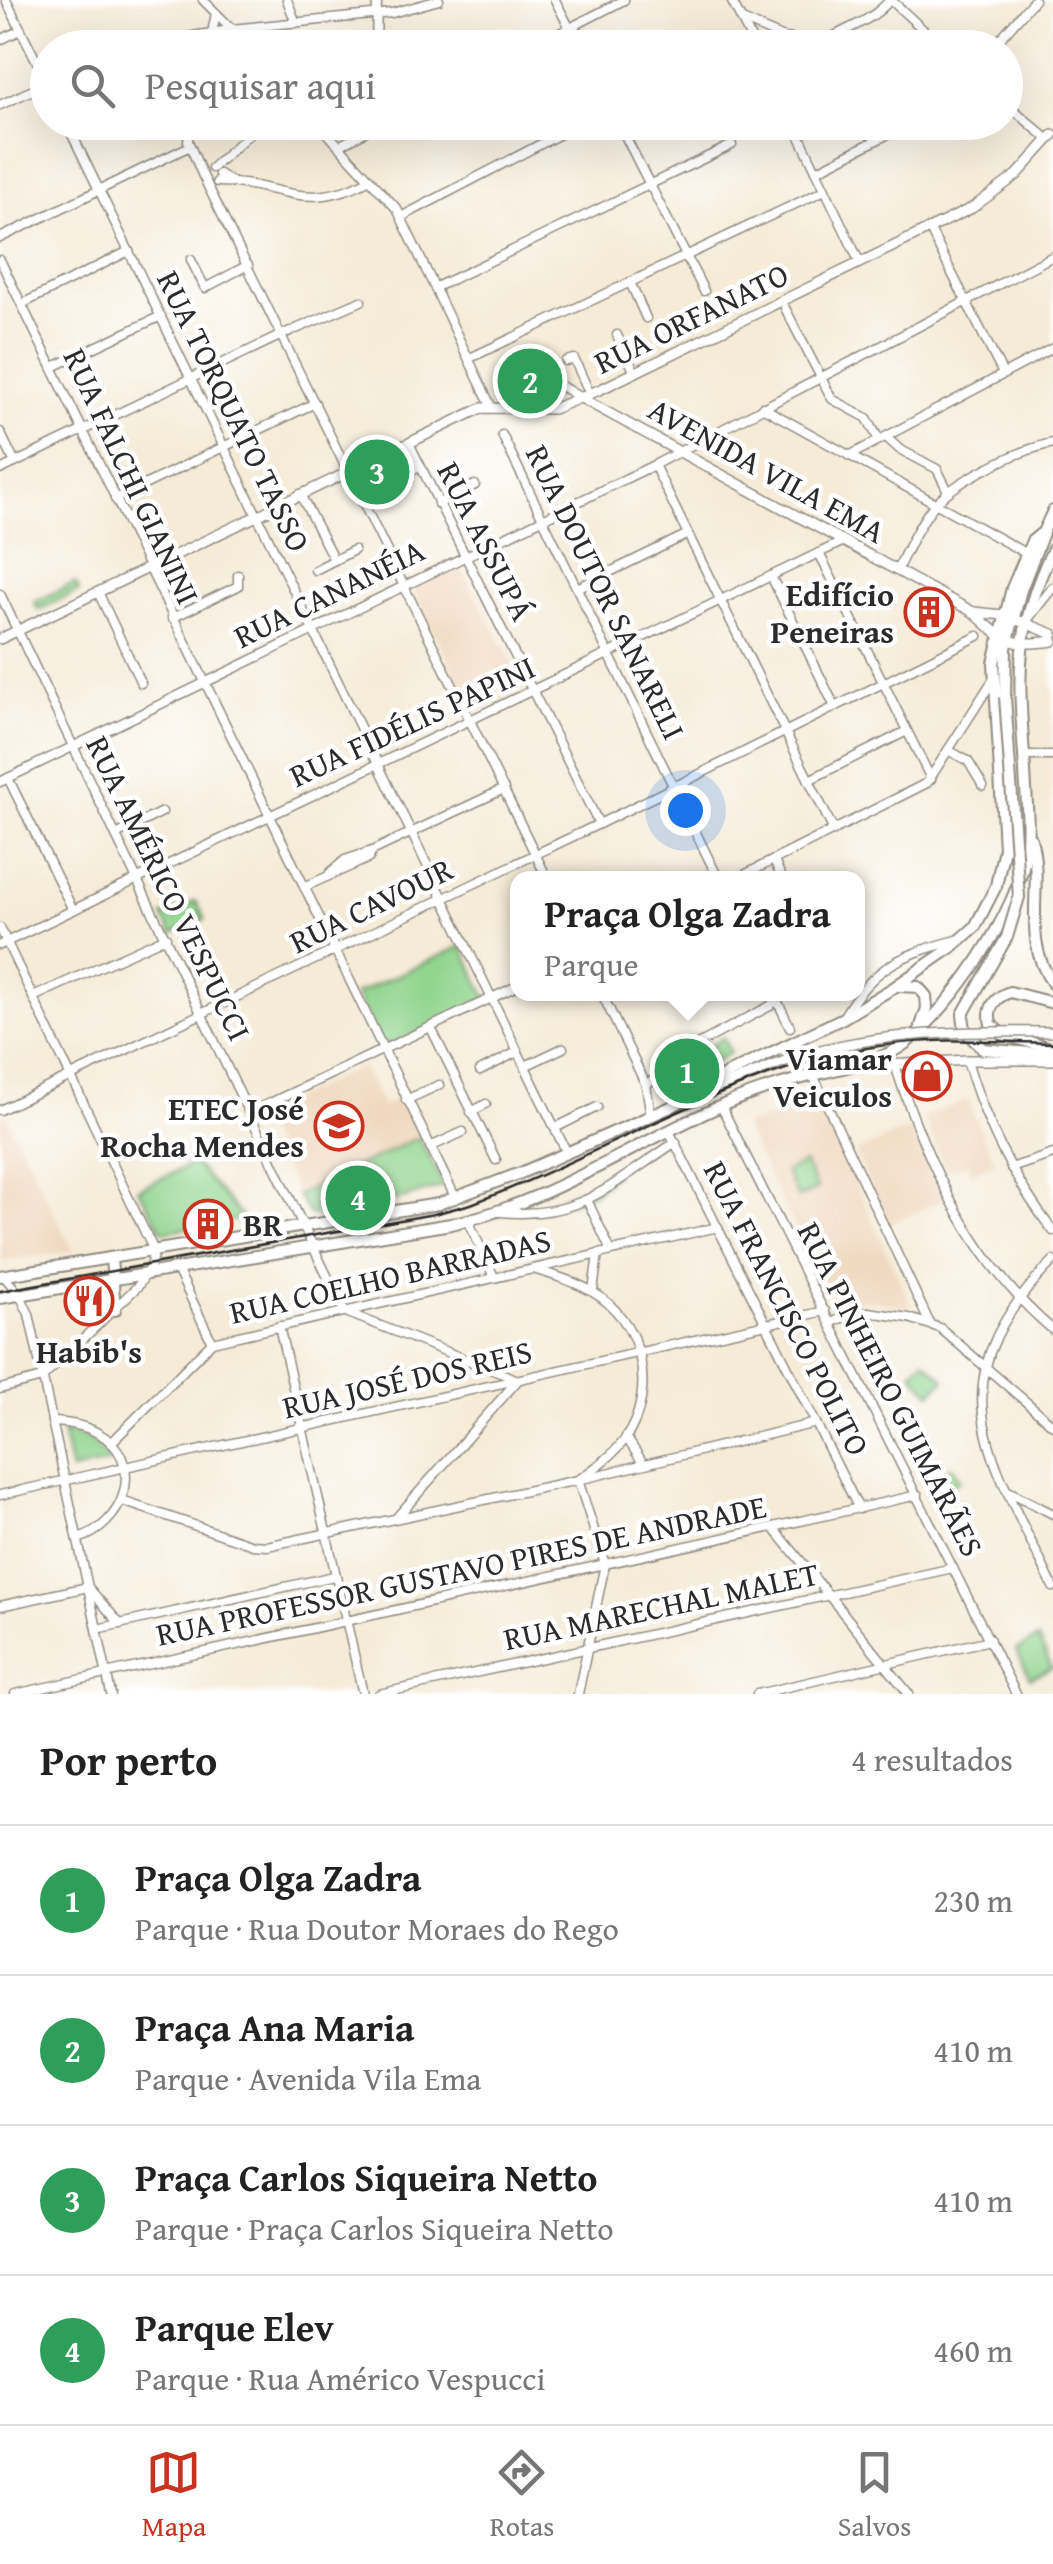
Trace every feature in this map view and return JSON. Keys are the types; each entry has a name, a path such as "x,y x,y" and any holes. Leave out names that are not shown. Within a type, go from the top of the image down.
{"highway":[{"path":"1,1274 456,1200 650,1116 843,1018 965,938 991,900 1004,848 993,680 1004,638 1053,511"},
{"path":"0,1298 500,1212 595,1171 721,1106 813,1075 850,1068 904,1045 946,1006 1005,913 1024,869 1028,828 1020,645 1014,618 1026,554 1032,541 1044,532"},
{"path":"1014,618 1034,591 1053,549"},
{"path":"1004,638 1018,898 1006,937 963,1014 965,1032 982,1049 1053,1055"},
{"path":"1028,828 1035,858 1035,942 1041,965 1053,984"},
{"path":"894,988 910,986 926,996 927,1008 919,1032"},
{"path":"1053,1004 1010,992 994,1002 990,1014 991,1024 998,1032 1053,1055"},
{"path":"111,1258 115,1310"}],"main road":[{"name":"RUA ORFANATO","path":"0,640 408,442 491,406 535,410 586,396 930,230 997,192 1051,138"},
{"name":"AVENIDA VILA EMA","path":"586,396 973,612 1004,638 1020,645 1053,638"},
{"name":"AVENIDA VILA EMA","path":"973,612 1014,618 1053,638"},
{"path":"671,1106 834,1045 889,1036 971,1031 1053,1032"},
{"path":"850,1068 1053,1055"}],"street":[{"path":"6,0 30,48"},
{"path":"202,0 232,29 377,15 439,0"},
{"path":"287,0 296,22"},
{"path":"555,0 570,28"},
{"path":"566,30 624,0"},
{"path":"731,0 747,30"},
{"path":"852,30 891,0 924,30"},
{"path":"1008,30 1034,0"},
{"path":"355,17 377,2"},
{"path":"377,2 377,30"},
{"path":"214,30 216,13"},
{"path":"742,20 765,30"},
{"path":"0,40 21,30"},
{"path":"0,105 30,91"},
{"path":"1023,116 1051,138"},
{"name":"RUA TORQUATO TASSO","path":"75,140 567,1153"},
{"path":"190,140 204,179 248,266 290,332 315,404 544,871"},
{"path":"204,179 216,174 223,158 242,140"},
{"path":"334,140 401,216 491,406"},
{"path":"339,146 349,140"},
{"path":"401,216 548,140"},
{"path":"627,140 704,291"},
{"path":"801,140 860,264"},
{"path":"816,172 877,140"},
{"path":"436,287 732,145"},
{"path":"0,238 190,146"},
{"path":"204,179 206,170 232,182 314,198 335,195 370,179"},
{"path":"470,358 825,190"},
{"path":"930,230 1004,374"},
{"path":"22,304 129,251"},
{"name":"RUA CANANÉIA","path":"4,780 312,628 544,520 1053,256"},
{"name":"RUA FALCHI GIANINI","path":"0,260 456,1200"},
{"path":"191,260 205,288 248,266"},
{"path":"630,282 646,318"},
{"path":"0,470 361,301"},
{"path":"785,308 832,399 867,418 883,438 936,470 948,491"},
{"path":"53,367 160,316"},
{"path":"617,335 634,373"},
{"path":"850,456 1053,348"},
{"path":"566,361 574,359 586,396"},
{"name":"AVENIDA VILA EMA","path":"537,372 586,396"},
{"path":"116,499 315,404"},
{"path":"762,407 1026,554"},
{"path":"0,432 15,463"},
{"name":"RUA DOUTOR SANARELI","path":"502,435 715,871"},
{"name":"RUA ASSUPÁ","path":"408,442 598,824"},
{"path":"896,570 935,504 948,491 1030,448 1053,443"},
{"path":"654,465 834,831"},
{"path":"359,494 420,466"},
{"path":"438,504 476,486"},
{"path":"300,494 334,560"},
{"path":"577,588 688,534"},
{"name":"RUA FIDÉLIS PAPINI","path":"3,944 844,541"},
{"path":"314,570 354,550"},
{"path":"819,553 931,779"},
{"path":"172,618 238,586 238,575"},
{"path":"771,576 835,707"},
{"path":"1014,618 1053,587"},
{"path":"98,592 141,683"},
{"name":"RUA AMÉRICO VESPUCCI","path":"0,594 344,1312"},
{"name":"RUA CAVOUR","path":"3,1109 442,900 978,636"},
{"path":"753,871 915,792 931,779 993,680"},
{"path":"809,780 907,731"},
{"path":"948,750 968,761 983,786"},
{"path":"1024,756 1053,756"},
{"path":"4,780 73,910"},
{"path":"304,887 345,860 504,788"},
{"path":"116,835 162,812"},
{"path":"774,861 779,871"},
{"path":"0,928 3,944 33,998 154,1251 146,1274 115,1310 51,1371 42,1378 0,1389"},
{"path":"33,998 166,937"},
{"path":"865,984 894,962 920,950 965,938"},
{"path":"250,1112 510,990"},
{"path":"605,1001 646,1086 650,1116"},
{"path":"646,1086 702,1042 773,1001"},
{"path":"779,1001 790,1027"},
{"path":"843,1018 854,1001"},
{"path":"430,1028 496,1160"},
{"path":"524,1066 563,1048"},
{"path":"480,1070 517,1052"},
{"path":"967,1060 994,1138 1022,1190 1053,1231"},
{"path":"895,1064 930,1162 954,1207 1020,1298 1053,1330"},
{"path":"813,1075 930,1324"},
{"path":"406,1100 440,1084"},
{"path":"0,1097 3,1109"},
{"path":"472,1112 486,1104"},
{"name":"RUA PINHEIRO GUIMARÃES","path":"721,1106 1016,1694"},
{"path":"555,1128 598,1107"},
{"name":"RUA FRANCISCO POLITO","path":"669,1130 859,1509"},
{"path":"430,1147 463,1132"},
{"path":"500,1212 540,1213 588,1202 676,1142"},
{"path":"1011,1168 1053,1154"},
{"path":"588,1202 610,1251"},
{"path":"468,1220 494,1278"},
{"name":"RUA COELHO BARRADAS","path":"111,1443 212,1342 718,1227"},
{"path":"593,1291 598,1254"},
{"path":"1053,1262 1020,1298 981,1384 982,1424 988,1450 1053,1587"},
{"path":"533,1268 593,1291 618,1316 640,1353 644,1374 633,1424 608,1457 578,1480"},
{"path":"177,1269 212,1342"},
{"path":"1,1274 20,1295 29,1314 112,1694"},
{"name":"RUA JOSÉ DOS REIS","path":"0,1496 825,1311"},
{"path":"344,1312 518,1380 398,1516"},
{"path":"831,1323 868,1312 930,1324 950,1334 1053,1425"},
{"path":"279,1326 363,1694"},
{"path":"39,1362 51,1371"},
{"path":"52,1422 88,1428 111,1443 123,1468 122,1502 102,1528 78,1539"},
{"path":"122,1502 252,1545 267,1546 578,1480 816,1423"},
{"path":"626,1437 643,1463"},
{"path":"578,1480 604,1564 578,1694"},
{"path":"421,1490 435,1508"},
{"path":"1006,1491 1053,1514"},
{"name":"RUA PROFESSOR GUSTAVO PIRES DE ANDRADE","path":"15,1694 918,1496"},
{"path":"773,1528 909,1694"},
{"name":"RUA MARECHAL MALET","path":"379,1694 953,1568"},
{"path":"97,1630 334,1576"},
{"path":"0,1606 88,1587"},
{"path":"88,1587 120,1624"},
{"path":"763,1694 794,1690 990,1640"}],"shaded area":[{"path":"460,566 525,685 523,690 475,713 413,591 414,587"},
{"name":"ETEC José Rocha Mendes","path":"362,1066 382,1106 400,1098 419,1137 297,1195 259,1116"},
{"path":"967,1100 995,1162 972,1173 967,1164 946,1172 923,1117"},
{"path":"818,1102 911,1304 909,1308 867,1300 832,1302 743,1126"},
{"path":"5,1114 73,1251 4,1261 0,1258 0,1117"},
{"path":"910,1128 943,1200 888,1225 855,1153"}],"green space":[{"path":"534,375 564,393 521,399 499,388"},
{"path":"75,583 79,591 38,610 35,602"},
{"path":"196,901 205,919 172,934 163,916"},
{"path":"462,946 488,1000 383,1050 355,994"},
{"path":"723,1037 730,1053 661,1092 657,1085"},
{"path":"419,1137 444,1186 310,1216 297,1195"},
{"path":"194,1163 243,1219 163,1232 138,1189"},
{"path":"804,1163 817,1189 798,1198 785,1172"},
{"path":"615,1173 584,1197 546,1205"},
{"path":"924,1360 945,1379 931,1393 912,1373"},
{"path":"62,1431 90,1439 111,1462 71,1471"},
{"path":"953,1467 960,1480 938,1491 931,1477"},
{"path":"1038,1639 1052,1668 1030,1678 1016,1650"}],"railway":[{"path":"0,1291 434,1214 471,1204 725,1092 830,1056 927,1041 1053,1043"}],"place":[{"name":"Praça Ana Maria","path":"530,381"},
{"name":"Praça Carlos Siqueira Netto","path":"377,472"},
{"name":"Edifício Peneiras","path":"929,612"},
{"name":"Praça Olga Zadra","path":"687,1071"},
{"name":"Viamar Veiculos","path":"927,1076"},
{"name":"ETEC José Rocha Mendes","path":"339,1126"},
{"name":"Parque Elev","path":"358,1198"},
{"name":"BR","path":"208,1224"},
{"name":"Habib's","path":"89,1301"}]}
